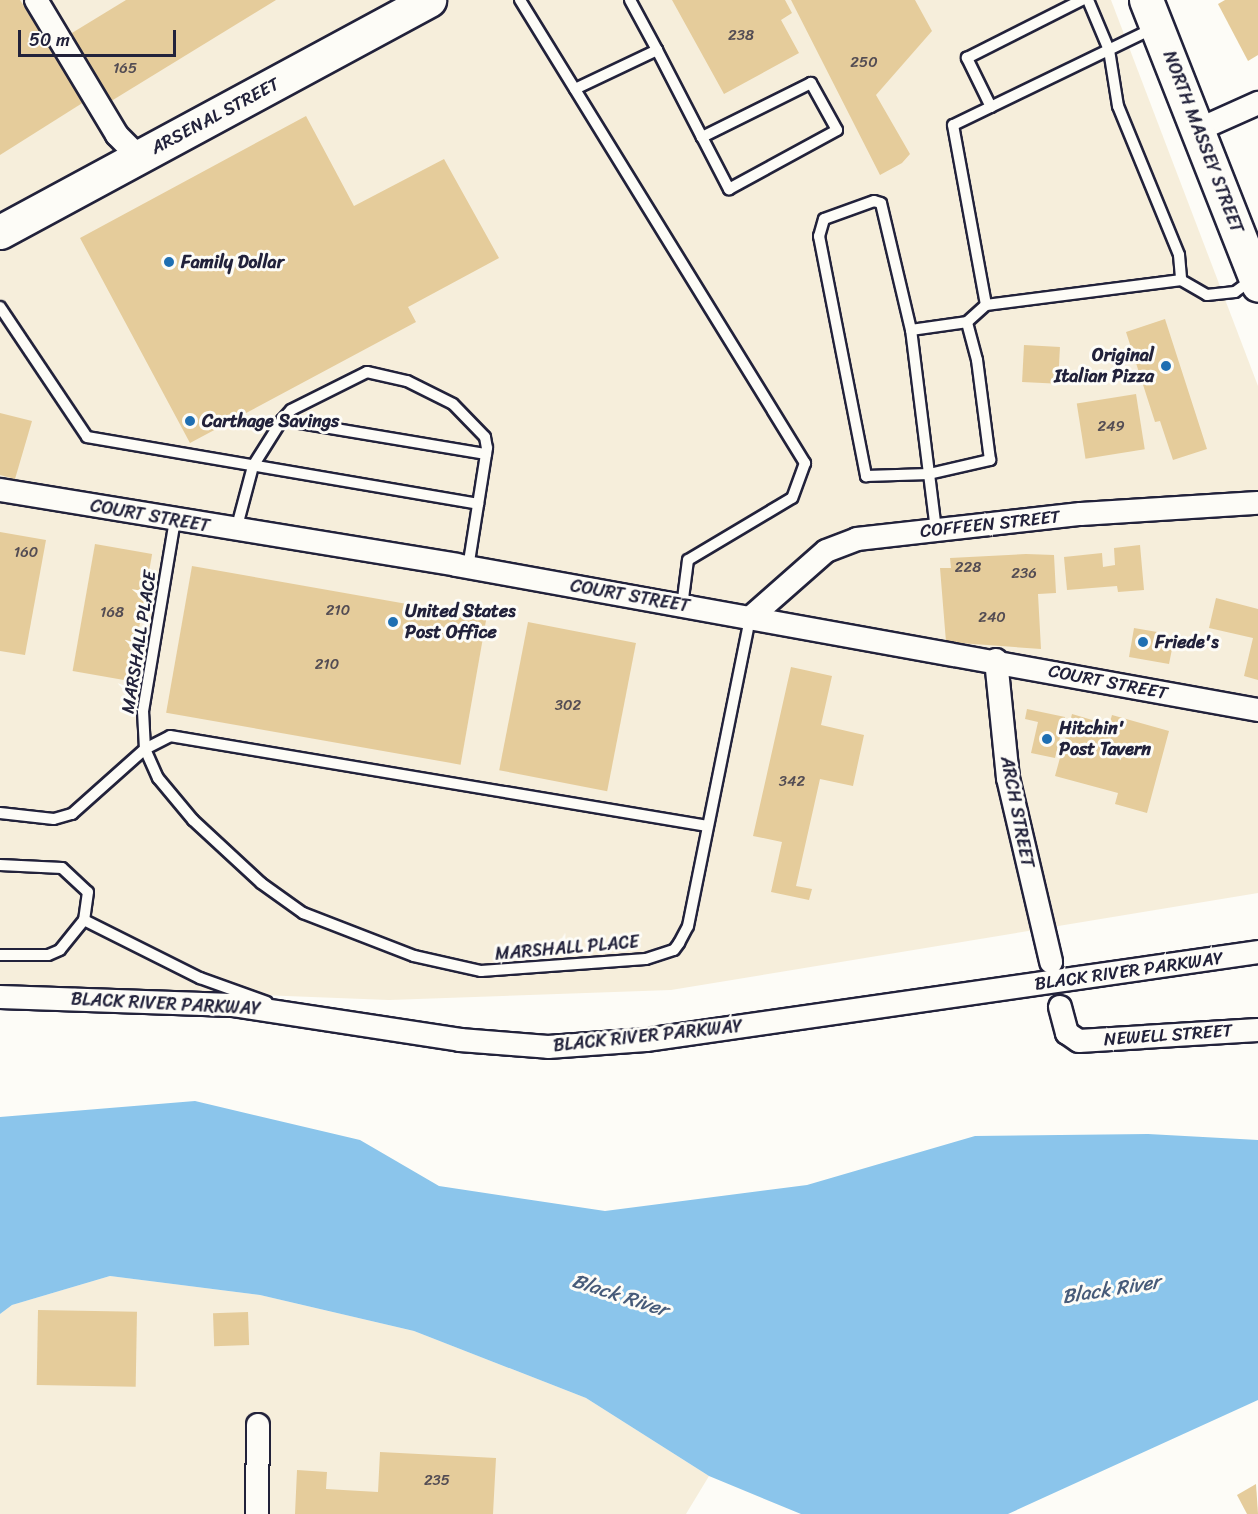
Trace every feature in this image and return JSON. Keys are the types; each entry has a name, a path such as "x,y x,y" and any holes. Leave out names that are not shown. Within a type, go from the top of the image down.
{"main road":[{"name":"ARSENAL STREET","path":"0,232 429,0"},
{"name":"NORTH MASSEY STREET","path":"1151,13 1200,129 1257,280"}],"street":[{"path":"36,0 117,135 139,157"},
{"path":"1200,129 1258,104"},
{"name":"COURT STREET","path":"0,490 468,568 996,660 1258,710"},
{"name":"COFFEEN STREET","path":"750,618 826,551 856,539 936,530 1258,503"},
{"name":"ARCH STREET","path":"996,660 1008,778 1051,962"},
{"name":"BLACK RIVER PARKWAY","path":"0,997 232,1005 297,1012 460,1040 548,1047 646,1040 1258,952"},
{"name":"NEWELL STREET","path":"1060,1007 1066,1033 1079,1041 1258,1030"},
{"path":"257,1514 258,1425"}],"lane":[{"path":"520,0 805,463 792,498 688,560 682,606"},
{"path":"630,0 729,189 837,130 811,83 702,137"},
{"path":"990,107 967,58 1082,0"},
{"path":"1088,0 1109,50 1118,106 1179,255 1181,280"},
{"path":"986,305 953,125 1109,50 1151,13"},
{"path":"575,89 657,50"},
{"path":"936,530 929,474 911,330 881,203 874,201 824,219 819,236 866,476 929,474 990,460 977,360 966,322"},
{"path":"911,330 966,322 986,305 1181,280 1207,295 1234,292 1257,280"},
{"path":"0,307 87,436 478,504"},
{"path":"236,530 253,466 282,420 291,410 367,372 407,381 453,404 480,429 486,454 468,568"},
{"path":"282,420 486,454"},
{"name":"MARSHALL PLACE","path":"175,520 143,711 145,749 158,778 193,820 261,883 303,913 414,956 481,971 646,959 674,950 688,926 750,618"},
{"path":"0,813 54,819 72,814 145,749 170,736 708,826"},
{"path":"0,865 62,868 88,892 84,920 60,950 48,955 0,955"},
{"path":"84,920 200,978 297,1012"}],"shaded area":[{"path":"0,0 1111,0 1258,386 1258,893 671,990 389,1000 0,985"},
{"path":"110,1276 260,1295 414,1331 586,1398 709,1476 686,1514 0,1514 0,1314 12,1305"}],"water":[{"name":"Black River","path":"195,1101 360,1140 439,1186 605,1211 807,1185 975,1136 1148,1134 1258,1140 1258,1400 1008,1514 801,1514 709,1476 586,1398 414,1331 260,1295 110,1276 12,1305 0,1314 0,1117"}],"building":[{"path":"0,0 20,0 84,102 0,155"},
{"path":"126,0 276,0 108,103 67,36"},
{"path":"672,0 785,0 792,13 781,20 799,53 724,94"},
{"path":"791,0 915,0 932,31 876,95 910,154 902,163 880,175"},
{"path":"1225,0 1258,0 1258,55 1248,61 1218,4"},
{"path":"306,116 354,206 444,159 499,258 408,307 416,322 190,443 80,238"},
{"path":"1165,319 1207,449 1173,460 1160,421 1155,422 1126,332"},
{"path":"1024,345 1060,347 1058,384 1022,382"},
{"path":"1136,394 1145,449 1085,459 1077,403"},
{"path":"0,413 32,421 15,479 0,475"},
{"path":"0,532 46,540 25,655 0,651"},
{"path":"95,544 152,554 130,681 73,671"},
{"path":"1140,545 1144,590 1118,592 1117,586 1067,590 1064,557 1102,553 1103,567 1115,565 1114,548"},
{"path":"1026,554 1054,555 1056,593 1038,594 1041,649 946,642 940,568 951,568 950,558"},
{"path":"192,566 486,618 461,765 166,713"},
{"path":"1216,598 1258,609 1258,680 1244,676 1253,638 1209,628"},
{"path":"528,622 636,643 607,791 499,770"},
{"path":"1134,628 1163,633 1161,642 1173,644 1169,664 1129,657"},
{"path":"791,667 832,676 821,725 864,735 853,786 820,779 796,886 812,889 809,900 771,892 782,842 753,836"},
{"path":"1027,709 1065,717 1055,758 1031,753 1038,722 1025,719"},
{"path":"1072,714 1109,725 1112,715 1169,731 1147,813 1115,804 1118,793 1055,776"},
{"path":"38,1310 137,1312 136,1387 37,1385"},
{"path":"248,1312 249,1345 214,1346 213,1313"},
{"path":"380,1452 496,1458 493,1514 295,1514 297,1470 327,1472 326,1489 378,1492"},
{"path":"1256,1484 1258,1514 1247,1514 1237,1495"}],"place":[{"name":"Family Dollar","path":"169,262"},
{"name":"Original Italian Pizza","path":"1166,366"},
{"name":"Carthage Savings","path":"190,421"},
{"name":"United States Post Office","path":"393,622"},
{"name":"Friede's","path":"1143,642"},
{"name":"Hitchin' Post Tavern","path":"1047,739"}]}
